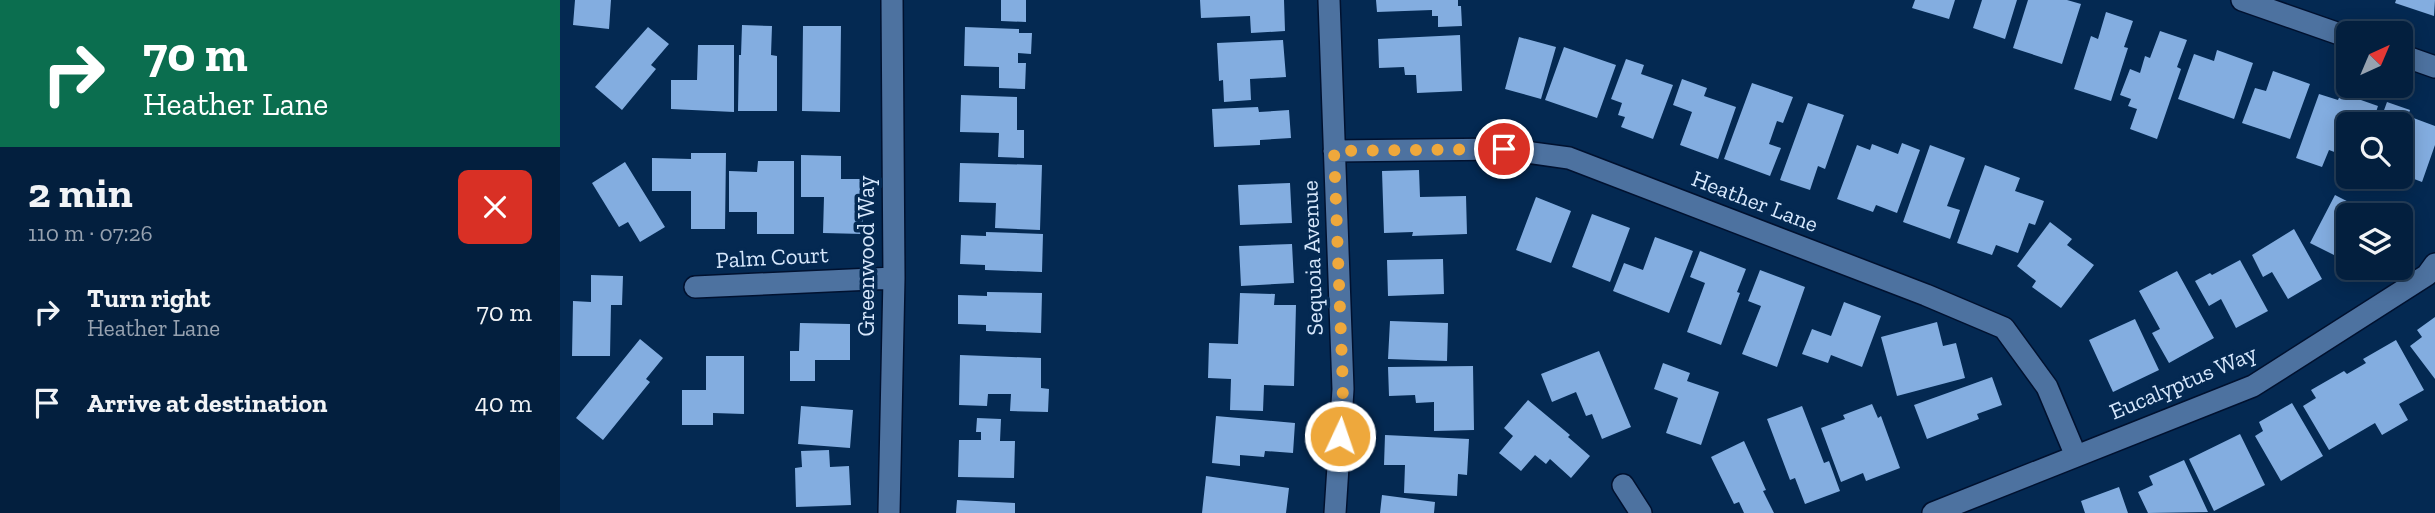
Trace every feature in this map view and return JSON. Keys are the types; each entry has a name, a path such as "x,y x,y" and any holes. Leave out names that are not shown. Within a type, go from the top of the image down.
{"street":[{"name":"Greenwood Way","path":"889,513 894,278 892,0"},
{"name":"Sequoia Avenue","path":"1329,0 1343,389 1335,513"},
{"path":"2242,0 2336,33"},
{"path":"2413,59 2435,67"},
{"name":"Heather Lane","path":"1334,151 1504,149 1569,158 1926,295 2004,328 2047,387 2076,456"},
{"name":"Eucalyptus Way","path":"1933,513 2253,386 2427,275 2435,264"},
{"name":"Palm Court","path":"695,288 894,278"},
{"path":"1623,485 1642,513"}],"building":[{"path":"575,0 611,0 609,29 573,25"},
{"path":"1001,0 1026,0 1026,22 1001,21"},
{"path":"1200,0 1284,0 1285,31 1251,33 1250,16 1201,18"},
{"path":"1376,0 1458,0 1462,26 1438,27 1438,16 1432,16 1432,10 1377,12"},
{"path":"1915,0 1955,0 1949,19 1912,8"},
{"path":"1982,0 2017,0 2005,39 1973,28"},
{"path":"2028,0 2067,0 2081,4 2062,64 2013,48"},
{"path":"2396,0 2435,0 2434,16 2395,3"},
{"path":"2106,12 2133,21 2124,47 2128,48 2111,101 2074,89 2091,36 2098,39"},
{"path":"742,25 772,26 771,55 777,56 777,111 738,111"},
{"path":"803,26 841,26 840,112 802,111"},
{"path":"648,27 669,44 651,65 656,69 622,110 595,87"},
{"path":"965,27 1019,29 1019,33 1032,33 1031,54 1018,53 1018,63 1026,63 1025,89 999,88 999,67 964,66"},
{"path":"2160,31 2187,40 2177,67 2181,69 2157,139 2130,129 2137,109 2128,106 2131,99 2120,95 2130,69 2140,73 2145,56 2150,58"},
{"path":"1460,35 1462,91 1417,93 1416,75 1405,75 1404,67 1379,68 1378,39"},
{"path":"1519,37 1556,47 1541,99 1505,89"},
{"path":"1283,40 1286,77 1250,79 1251,100 1224,102 1223,80 1219,81 1217,43"},
{"path":"698,45 734,45 734,112 671,109 671,80 697,80"},
{"path":"1564,47 1616,65 1597,118 1545,100"},
{"path":"2217,50 2253,63 2234,119 2178,99 2194,54 2214,61"},
{"path":"1626,59 1644,65 1641,74 1673,85 1653,139 1621,127 1625,117 1618,115 1622,103 1611,99"},
{"path":"2273,71 2310,84 2290,139 2242,123 2255,88 2266,91"},
{"path":"1682,79 1707,88 1704,96 1736,107 1718,159 1680,145 1692,112 1673,105"},
{"path":"1752,83 1793,97 1783,123 1777,121 1769,144 1781,148 1770,176 1724,159"},
{"path":"2319,94 2338,100 2355,98 2378,106 2376,112 2336,112 2336,153 2329,150 2322,167 2296,158"},
{"path":"961,95 1017,97 1017,130 1024,130 1024,158 998,157 999,133 960,132"},
{"path":"2387,102 2410,110 2409,112 2383,112"},
{"path":"1808,103 1844,115 1825,169 1818,166 1810,190 1780,180"},
{"path":"1258,107 1259,112 1289,110 1291,138 1260,140 1260,145 1214,147 1212,109"},
{"path":"2413,118 2435,126 2435,145 2422,182 2413,179"},
{"path":"1902,143 1920,150 1897,213 1876,205 1873,212 1837,199 1857,145 1870,150 1872,144 1898,154"},
{"path":"1930,145 1965,158 1947,206 1960,210 1950,239 1903,222"},
{"path":"691,153 726,153 725,229 691,229 691,191 652,191 652,158 691,159"},
{"path":"801,155 841,156 841,179 863,179 863,234 823,233 824,197 801,197"},
{"path":"758,161 794,161 794,234 757,234 757,212 729,212 729,171 757,172"},
{"path":"625,162 665,227 640,242 628,222 619,227 592,183"},
{"path":"960,163 1042,165 1040,230 995,228 996,203 959,202"},
{"path":"1985,165 2020,178 2015,191 2044,201 2035,225 2029,223 2018,253 1996,245 1992,255 1957,243"},
{"path":"1419,170 1420,197 1466,196 1467,234 1412,236 1413,232 1384,233 1382,171"},
{"path":"1290,183 1292,223 1240,225 1238,185"},
{"path":"2335,195 2351,203 2336,203 2336,256 2310,243"},
{"path":"1536,197 1571,211 1551,263 1516,250"},
{"path":"1592,214 1630,228 1610,282 1572,267"},
{"path":"2050,222 2072,239 2067,245 2094,265 2061,308 2032,287 2036,281 2017,266"},
{"path":"2294,229 2322,279 2288,299 2272,272 2263,277 2252,255"},
{"path":"986,232 1043,234 1042,272 985,270 985,265 960,264 961,235 986,236"},
{"path":"1655,237 1693,251 1669,313 1613,291 1624,263 1643,270"},
{"path":"1292,244 1294,283 1241,286 1239,246"},
{"path":"1700,251 1746,269 1721,345 1687,332 1705,283 1690,277"},
{"path":"1443,259 1444,294 1388,296 1387,260"},
{"path":"2240,260 2268,311 2236,328 2221,299 2209,306 2195,281"},
{"path":"1760,270 1805,287 1777,367 1742,354 1761,306 1748,301"},
{"path":"2177,271 2214,338 2169,363 2152,333 2160,329 2139,291"},
{"path":"591,275 623,276 622,305 611,305 610,356 572,356 573,301 591,302"},
{"path":"987,292 1042,293 1041,333 986,331 986,325 958,324 958,295 987,296"},
{"path":"1240,293 1275,294 1274,305 1296,305 1294,386 1264,385 1263,411 1230,410 1231,379 1208,378 1209,343 1238,344"},
{"path":"1844,302 1881,316 1862,367 1831,355 1828,363 1802,354 1812,329 1831,336"},
{"path":"2435,317 2435,379 2410,346 2422,337 2417,330"},
{"path":"2135,319 2159,370 2113,392 2089,340"},
{"path":"1390,321 1448,323 1447,361 1388,359"},
{"path":"1937,322 1943,346 1956,343 1965,378 1897,396 1881,337"},
{"path":"800,323 850,324 850,360 815,360 815,381 790,381 790,351 799,351"},
{"path":"640,339 663,358 646,379 650,382 603,440 576,418"},
{"path":"2396,340 2424,390 2399,404 2408,420 2382,435 2375,423 2329,450 2303,406 2316,398 2311,390 2344,371 2347,374 2366,363 2363,359"},
{"path":"1599,351 1631,427 1602,439 1592,414 1586,416 1576,392 1552,402 1541,374"},
{"path":"960,355 1041,358 1041,388 1049,389 1048,412 1010,411 1011,394 988,394 987,406 959,405"},
{"path":"706,356 744,356 744,414 713,413 713,425 682,425 682,390 706,390"},
{"path":"1663,363 1690,373 1687,381 1719,392 1701,445 1666,433 1678,398 1654,389"},
{"path":"1473,366 1474,430 1434,431 1434,402 1416,403 1415,395 1389,396 1388,367"},
{"path":"1992,377 2002,405 1977,414 1979,419 1927,439 1914,405"},
{"path":"1528,400 1570,435 1568,437 1590,456 1571,478 1550,459 1546,464 1535,455 1521,471 1499,453 1513,436 1504,428"},
{"path":"2292,403 2323,456 2281,481 2255,436 2263,431 2259,422"},
{"path":"1872,404 1878,418 1881,416 1900,468 1866,481 1863,473 1841,482 1821,428 1845,419 1843,415"},
{"path":"801,406 853,410 850,448 798,444"},
{"path":"1802,406 1824,463 1829,461 1840,491 1805,504 1795,478 1790,480 1767,419"},
{"path":"1216,416 1295,423 1293,453 1265,451 1264,457 1240,455 1240,466 1212,463"},
{"path":"977,418 1001,419 1000,441 1015,441 1014,478 958,477 959,440 981,440 981,432 976,432"},
{"path":"2240,434 2265,485 2214,511 2189,459"},
{"path":"1385,435 1469,439 1467,475 1458,474 1457,496 1404,493 1405,465 1384,465"},
{"path":"1744,441 1774,513 1744,513 1739,502 1734,504 1711,457"},
{"path":"829,450 830,467 849,466 851,505 796,507 795,468 802,467 801,451"},
{"path":"2184,460 2208,512 2148,513 2138,492 2153,485 2149,476"},
{"path":"1206,476 1289,488 1286,513 1202,513"},
{"path":"2119,487 2128,513 2085,513 2081,501"},
{"path":"1382,495 1435,502 1434,513 1380,513"},
{"path":"957,500 1015,503 1015,513 956,513"}],"route":[{"path":"1340,436 1343,389 1334,151 1504,149"}]}
